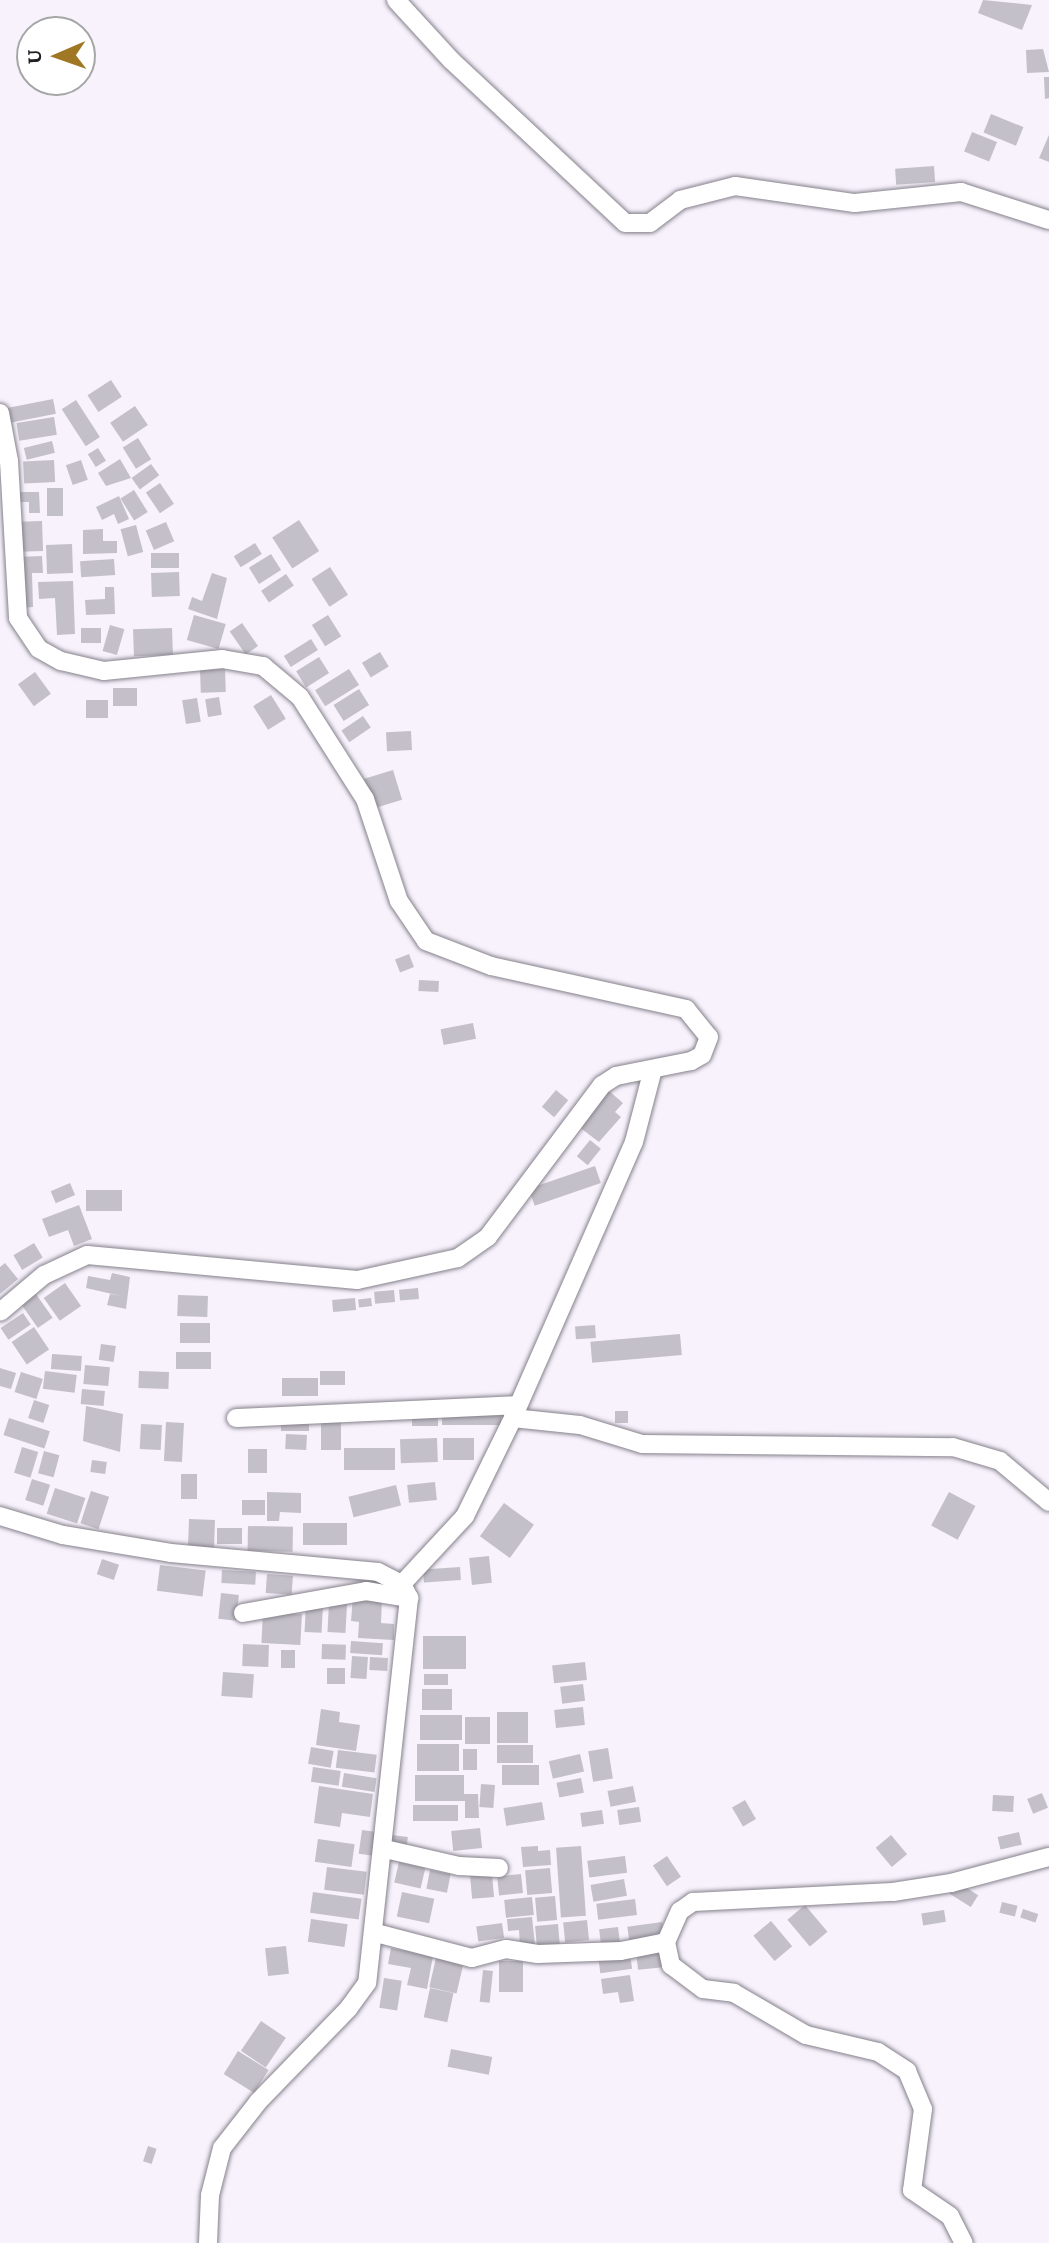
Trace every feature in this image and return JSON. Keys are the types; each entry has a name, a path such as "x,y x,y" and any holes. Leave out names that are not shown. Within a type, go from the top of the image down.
{"street":[{"path":"396,0 451,60 625,223 650,223 693,195 735,186 855,203 961,192 1049,220"},
{"path":"0,413 9,461 18,618 39,649 61,661 104,671 243,660 285,681 365,799 399,901 426,941 491,966 686,1009 707,1028 707,1047 691,1061 616,1076 602,1085 488,1237 458,1258 357,1280 87,1255 44,1275 0,1312"},
{"path":"208,2243 210,2195 222,2148 258,2102 360,1997 376,1933 406,1591 465,1516 515,1412 634,1142 653,1069"},
{"path":"236,1418 515,1412 580,1425 642,1444 953,1447 1000,1461 1049,1502"},
{"path":"0,1516 63,1535 156,1551 378,1572 406,1591"},
{"path":"243,1613 366,1591 406,1591"},
{"path":"385,1849 459,1866 499,1868"},
{"path":"964,2243 950,2216 912,2190 923,2109 907,2071 878,2052 806,2035 734,1993 703,1989 671,1965 666,1942 680,1911 693,1902 893,1892 951,1883 1049,1857"},
{"path":"376,1933 472,1958 506,1949 538,1954 607,1952 666,1942"}],"building":[{"path":"983,0 1032,5 1022,30 978,13"},
{"path":"1043,49 1049,72 1027,73 1026,50"},
{"path":"1044,77 1049,77 1049,98 1045,99"},
{"path":"991,114 1023,127 1016,146 984,133"},
{"path":"972,132 997,142 989,162 964,151"},
{"path":"1049,135 1049,162 1039,158"},
{"path":"934,166 935,182 896,185 895,169"},
{"path":"111,380 122,397 98,412 88,395"},
{"path":"53,399 56,414 9,423 6,408"},
{"path":"76,400 100,437 86,446 62,409"},
{"path":"135,406 148,425 123,442 110,423"},
{"path":"54,417 57,435 19,441 16,423"},
{"path":"138,438 151,459 136,469 123,448"},
{"path":"52,441 55,453 27,460 24,448"},
{"path":"98,448 106,461 96,467 88,454"},
{"path":"120,459 131,478 106,486 98,473"},
{"path":"54,460 55,482 24,484 23,462"},
{"path":"81,460 88,480 73,485 66,465"},
{"path":"151,464 159,475 140,489 132,478"},
{"path":"160,483 174,504 160,513 146,493"},
{"path":"47,488 63,488 63,516 47,516"},
{"path":"134,490 148,512 134,521 120,498"},
{"path":"20,492 39,492 40,513 29,513 29,502 20,502"},
{"path":"119,496 129,519 118,524 114,514 102,520 96,507"},
{"path":"299,520 319,551 292,568 272,537"},
{"path":"42,521 43,551 19,552 18,522"},
{"path":"166,522 174,541 154,550 146,531"},
{"path":"136,525 143,552 128,556 121,529"},
{"path":"103,529 103,541 117,541 117,553 83,554 83,530"},
{"path":"255,543 262,554 241,567 234,556"},
{"path":"72,544 73,573 47,574 46,545"},
{"path":"151,553 179,553 179,568 151,568"},
{"path":"271,554 281,570 259,584 249,568"},
{"path":"42,556 43,573 32,573 33,607 19,608 17,557"},
{"path":"114,559 115,575 81,577 80,561"},
{"path":"330,567 348,595 330,607 312,579"},
{"path":"179,572 180,596 152,597 151,573"},
{"path":"212,573 227,578 217,619 188,609 192,597 202,601"},
{"path":"286,574 294,586 269,602 261,591"},
{"path":"73,581 75,634 57,635 55,598 39,599 38,582"},
{"path":"105,587 114,587 115,614 86,615 85,600 105,599"},
{"path":"194,615 226,624 219,649 187,640"},
{"path":"328,615 341,636 325,646 312,625"},
{"path":"242,623 258,646 246,655 230,632"},
{"path":"110,625 124,629 117,655 103,651"},
{"path":"81,628 101,628 101,643 81,643"},
{"path":"172,628 173,655 134,656 133,629"},
{"path":"311,639 318,650 291,667 284,656"},
{"path":"380,652 389,667 371,677 362,663"},
{"path":"319,657 329,673 306,687 296,671"},
{"path":"225,669 226,692 201,693 200,670"},
{"path":"349,669 359,685 325,706 315,690"},
{"path":"35,672 51,694 34,706 18,684"},
{"path":"113,688 137,688 137,706 113,706"},
{"path":"359,689 369,705 344,721 334,705"},
{"path":"271,695 286,719 268,730 253,706"},
{"path":"219,697 222,715 208,717 205,699"},
{"path":"197,698 201,722 186,724 182,700"},
{"path":"86,700 108,700 108,718 86,718"},
{"path":"363,716 371,728 349,742 341,731"},
{"path":"411,731 412,750 387,751 386,732"},
{"path":"393,770 402,800 373,808 364,779"},
{"path":"409,954 414,967 400,972 395,959"},
{"path":"419,980 439,981 438,992 418,991"},
{"path":"473,1023 476,1039 444,1045 441,1029"},
{"path":"556,1090 568,1100 554,1117 542,1107"},
{"path":"609,1091 623,1103 615,1112 621,1117 599,1142 579,1127"},
{"path":"590,1140 601,1149 588,1165 577,1156"},
{"path":"595,1166 601,1183 535,1206 529,1189"},
{"path":"70,1183 75,1195 56,1203 51,1191"},
{"path":"86,1190 122,1190 122,1211 86,1211"},
{"path":"79,1205 92,1239 74,1246 68,1230 49,1237 42,1219"},
{"path":"34,1243 43,1258 22,1270 13,1255"},
{"path":"5,1263 18,1279 0,1294 0,1267"},
{"path":"112,1273 130,1277 126,1309 107,1305 110,1294 121,1296 86,1288 88,1276 110,1280"},
{"path":"65,1283 81,1306 60,1321 44,1298"},
{"path":"418,1288 419,1299 400,1301 399,1290"},
{"path":"394,1290 395,1302 375,1304 374,1292"},
{"path":"36,1294 53,1318 38,1328 21,1304"},
{"path":"178,1295 208,1296 207,1317 177,1316"},
{"path":"355,1298 356,1310 333,1312 332,1300"},
{"path":"371,1298 372,1306 359,1308 358,1300"},
{"path":"23,1313 31,1325 8,1340 1,1328"},
{"path":"180,1323 210,1323 210,1343 180,1343"},
{"path":"595,1325 596,1338 576,1339 575,1326"},
{"path":"34,1327 49,1349 27,1364 12,1342"},
{"path":"680,1334 682,1355 592,1363 590,1342"},
{"path":"101,1344 116,1346 114,1362 99,1360"},
{"path":"176,1352 211,1352 211,1369 176,1369"},
{"path":"52,1354 82,1356 81,1371 51,1369"},
{"path":"85,1365 110,1367 108,1386 83,1384"},
{"path":"0,1368 16,1373 11,1389 0,1386"},
{"path":"45,1371 77,1375 75,1393 43,1389"},
{"path":"139,1371 169,1372 168,1389 138,1388"},
{"path":"320,1371 345,1371 345,1385 320,1385"},
{"path":"21,1372 43,1379 36,1399 15,1392"},
{"path":"282,1378 318,1378 318,1396 282,1396"},
{"path":"82,1389 105,1391 104,1406 81,1404"},
{"path":"34,1400 49,1405 43,1423 28,1418"},
{"path":"86,1406 123,1414 120,1452 83,1441"},
{"path":"442,1410 501,1410 501,1425 442,1425"},
{"path":"615,1411 628,1411 628,1423 615,1423"},
{"path":"412,1412 438,1412 438,1426 412,1426"},
{"path":"9,1418 50,1431 44,1448 3,1435"},
{"path":"321,1419 341,1419 341,1450 321,1450"},
{"path":"281,1420 309,1420 309,1431 281,1431"},
{"path":"166,1422 184,1423 182,1462 164,1461"},
{"path":"141,1424 162,1425 161,1450 140,1449"},
{"path":"286,1434 307,1435 306,1450 285,1449"},
{"path":"437,1438 438,1462 401,1463 400,1439"},
{"path":"443,1438 474,1438 474,1460 443,1460"},
{"path":"22,1447 38,1452 30,1478 14,1473"},
{"path":"344,1448 395,1448 395,1470 344,1470"},
{"path":"248,1449 267,1449 267,1473 248,1473"},
{"path":"44,1451 59,1455 54,1477 38,1473"},
{"path":"92,1460 107,1462 105,1474 90,1472"},
{"path":"181,1474 197,1474 197,1499 181,1499"},
{"path":"32,1479 50,1485 43,1506 25,1500"},
{"path":"435,1482 437,1500 409,1503 407,1485"},
{"path":"396,1485 401,1505 354,1517 348,1497"},
{"path":"55,1488 85,1498 77,1524 47,1514"},
{"path":"91,1491 109,1497 99,1529 80,1523"},
{"path":"267,1492 301,1493 301,1513 280,1512 279,1521 267,1521"},
{"path":"949,1492 975,1506 958,1540 931,1526"},
{"path":"242,1500 265,1500 265,1515 242,1515"},
{"path":"504,1503 534,1525 510,1558 480,1536"},
{"path":"189,1519 215,1520 214,1549 188,1548"},
{"path":"303,1523 347,1523 347,1545 303,1545"},
{"path":"248,1526 293,1527 293,1552 248,1551"},
{"path":"217,1528 242,1528 242,1544 217,1544"},
{"path":"489,1556 492,1583 472,1585 469,1558"},
{"path":"102,1559 119,1565 114,1580 97,1574"},
{"path":"160,1565 206,1571 202,1596 157,1591"},
{"path":"460,1567 461,1580 424,1583 423,1570"},
{"path":"222,1570 256,1572 255,1585 221,1583"},
{"path":"267,1574 293,1576 292,1595 266,1593"},
{"path":"221,1593 239,1595 236,1621 218,1619"},
{"path":"353,1596 382,1598 381,1623 394,1624 394,1640 358,1638 359,1622 351,1621"},
{"path":"329,1603 347,1604 345,1633 327,1632"},
{"path":"306,1604 323,1605 322,1633 305,1632"},
{"path":"263,1612 302,1614 300,1645 261,1643"},
{"path":"423,1636 466,1636 466,1669 423,1669"},
{"path":"351,1641 383,1643 382,1655 350,1653"},
{"path":"243,1644 269,1645 268,1667 242,1666"},
{"path":"322,1644 346,1645 345,1660 321,1659"},
{"path":"281,1650 295,1650 295,1668 281,1668"},
{"path":"352,1656 368,1657 366,1679 350,1678"},
{"path":"370,1657 388,1658 387,1671 369,1670"},
{"path":"585,1662 587,1680 554,1683 552,1665"},
{"path":"327,1668 345,1668 345,1684 327,1684"},
{"path":"223,1672 254,1674 252,1698 221,1696"},
{"path":"424,1674 448,1674 448,1685 424,1685"},
{"path":"583,1684 585,1701 562,1704 560,1687"},
{"path":"422,1689 452,1689 452,1710 422,1710"},
{"path":"583,1707 585,1725 556,1728 554,1710"},
{"path":"321,1709 340,1712 339,1722 360,1725 356,1751 316,1745"},
{"path":"497,1712 528,1712 528,1743 497,1743"},
{"path":"420,1715 462,1715 462,1740 420,1740"},
{"path":"465,1717 490,1717 490,1744 465,1744"},
{"path":"417,1744 459,1744 459,1771 417,1771"},
{"path":"497,1745 533,1745 533,1763 497,1763"},
{"path":"311,1747 334,1751 331,1768 308,1764"},
{"path":"608,1748 613,1779 593,1782 588,1751"},
{"path":"463,1749 477,1749 477,1770 463,1770"},
{"path":"338,1750 377,1755 375,1773 336,1768"},
{"path":"580,1754 584,1772 553,1779 549,1761"},
{"path":"502,1765 539,1765 539,1785 502,1785"},
{"path":"313,1767 341,1771 339,1786 311,1782"},
{"path":"344,1773 377,1778 374,1792 342,1787"},
{"path":"415,1775 464,1775 464,1794 478,1794 479,1818 465,1818 465,1801 415,1801"},
{"path":"581,1778 584,1793 559,1797 556,1783"},
{"path":"481,1784 495,1785 493,1808 479,1807"},
{"path":"319,1786 373,1794 370,1817 342,1813 340,1827 314,1823"},
{"path":"633,1786 636,1802 611,1807 607,1791"},
{"path":"1042,1793 1048,1808 1033,1814 1027,1799"},
{"path":"993,1795 1014,1796 1013,1812 992,1811"},
{"path":"745,1800 756,1819 743,1827 732,1807"},
{"path":"542,1802 545,1820 506,1826 503,1808"},
{"path":"413,1805 458,1805 458,1821 413,1821"},
{"path":"639,1807 641,1822 619,1825 617,1810"},
{"path":"602,1810 604,1824 582,1827 580,1813"},
{"path":"480,1828 482,1848 453,1851 451,1831"},
{"path":"362,1830 377,1832 374,1856 359,1854"},
{"path":"1019,1832 1022,1845 1000,1850 998,1837"},
{"path":"392,1835 408,1837 405,1857 390,1855"},
{"path":"891,1835 907,1854 892,1867 876,1848"},
{"path":"318,1839 355,1844 351,1867 315,1862"},
{"path":"538,1846 538,1851 550,1850 551,1865 523,1867 521,1847"},
{"path":"581,1846 586,1916 561,1918 556,1848"},
{"path":"625,1856 627,1873 589,1878 587,1861"},
{"path":"667,1856 681,1877 667,1886 653,1866"},
{"path":"399,1862 425,1868 421,1889 394,1882"},
{"path":"327,1867 367,1872 364,1895 324,1890"},
{"path":"550,1868 552,1893 527,1895 525,1870"},
{"path":"430,1870 451,1874 447,1893 426,1889"},
{"path":"492,1874 494,1897 472,1899 470,1876"},
{"path":"521,1874 523,1893 499,1895 497,1877"},
{"path":"624,1879 627,1896 593,1902 591,1885"},
{"path":"957,1882 978,1895 971,1907 950,1894"},
{"path":"313,1892 362,1899 359,1920 310,1913"},
{"path":"402,1892 434,1899 429,1923 397,1916"},
{"path":"555,1896 557,1920 537,1922 535,1898"},
{"path":"532,1897 534,1915 506,1918 504,1900"},
{"path":"635,1899 637,1915 598,1920 596,1904"},
{"path":"1002,1902 1018,1906 1015,1917 999,1913"},
{"path":"805,1905 827,1932 810,1947 787,1920"},
{"path":"1023,1909 1038,1914 1035,1923 1020,1918"},
{"path":"944,1910 946,1922 923,1925 921,1914"},
{"path":"532,1917 535,1945 520,1946 519,1930 508,1931 507,1919"},
{"path":"311,1919 348,1924 344,1947 308,1942"},
{"path":"587,1920 589,1940 565,1942 563,1923"},
{"path":"771,1921 792,1946 775,1961 753,1936"},
{"path":"662,1922 664,1937 629,1942 627,1927"},
{"path":"502,1923 504,1938 478,1941 476,1927"},
{"path":"558,1924 560,1949 537,1951 535,1926"},
{"path":"618,1927 620,1944 601,1946 599,1929"},
{"path":"286,1946 289,1974 268,1976 265,1948"},
{"path":"391,1948 433,1956 427,1989 407,1985 411,1968 388,1964"},
{"path":"664,1949 666,1967 638,1970 636,1952"},
{"path":"630,1954 632,1969 600,1973 598,1958"},
{"path":"436,1958 463,1964 457,1994 429,1987"},
{"path":"499,1961 523,1961 523,1992 499,1992"},
{"path":"483,1970 493,1971 490,2003 480,2002"},
{"path":"630,1975 634,2001 620,2003 618,1992 603,1994 601,1979"},
{"path":"384,1978 402,1981 397,2010 379,2008"},
{"path":"430,1988 453,1993 447,2022 424,2017"},
{"path":"261,2021 286,2038 266,2068 241,2051"},
{"path":"451,2049 492,2057 489,2075 448,2067"},
{"path":"238,2051 269,2070 254,2093 224,2074"},
{"path":"148,2146 157,2149 152,2164 143,2161"}]}
